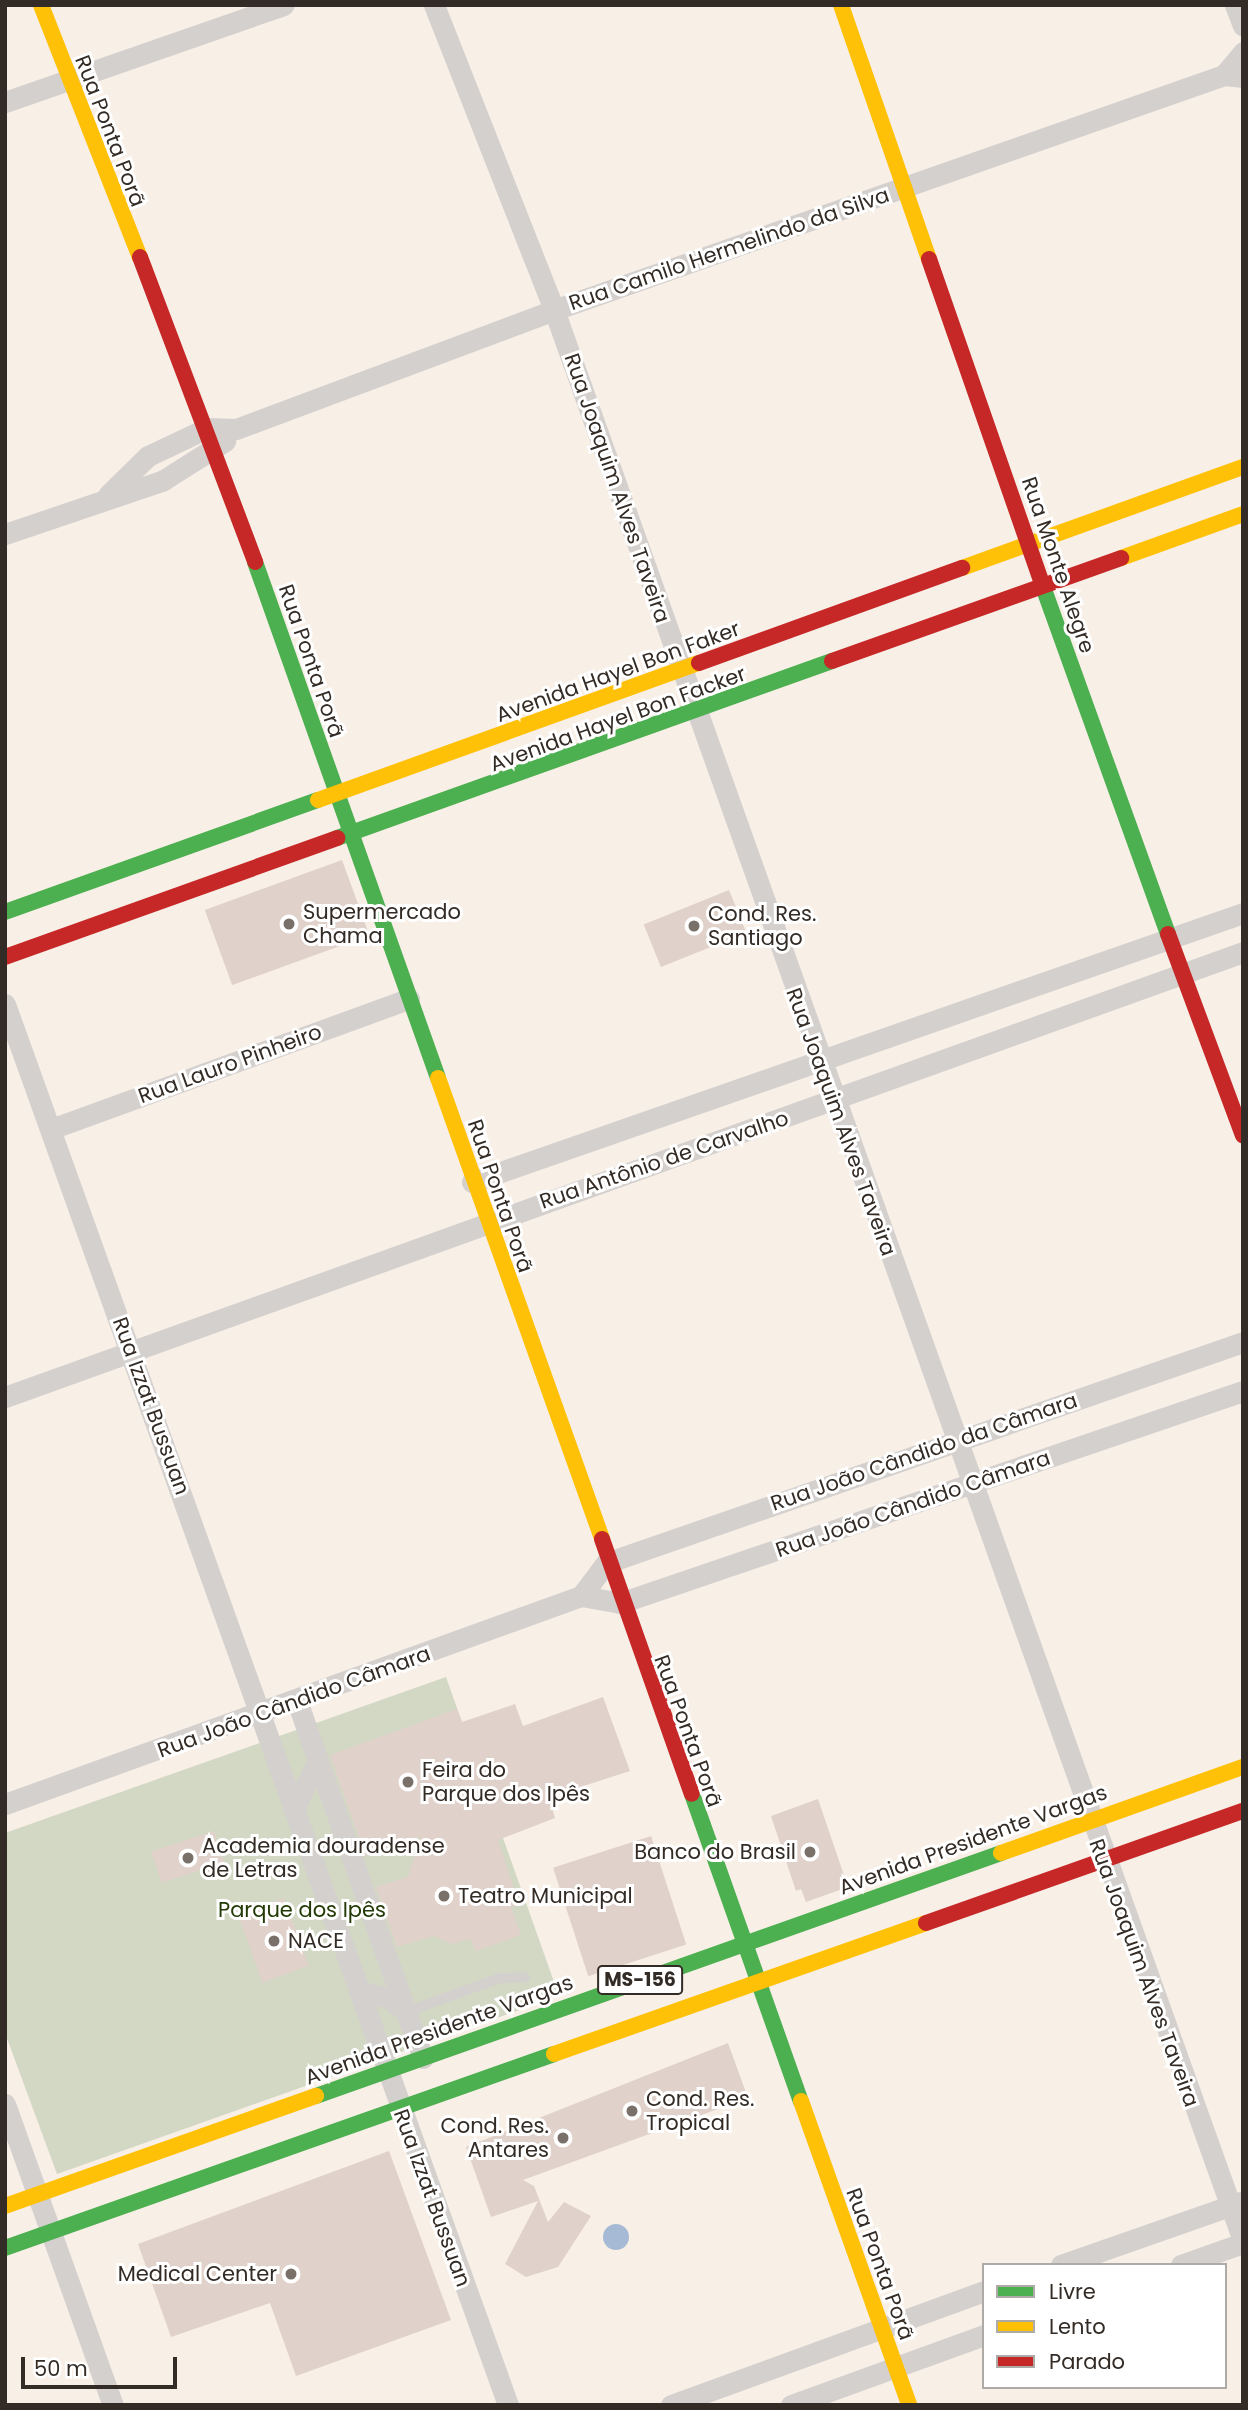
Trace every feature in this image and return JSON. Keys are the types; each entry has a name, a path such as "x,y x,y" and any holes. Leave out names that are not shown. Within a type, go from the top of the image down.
{"street":[{"name":"Rua Ponta Porã","path":"41,5 68,80 216,452 620,1603 909,2405"},
{"path":"5,102 284,5"},
{"name":"Rua Joaquim Alves Taveira","path":"434,5 554,310 833,1101 972,1484 1088,1820 1236,2204 1243,2242"},
{"name":"Rua Monte Alegre","path":"841,5 1027,541 1169,939 1243,1136"},
{"path":"1235,5 1243,26"},
{"name":"Rua Camilo Hermelindo da Silva","path":"108,495 148,456 207,428 236,429 554,310 1233,76 1243,52"},
{"name":"Rua Camilo Hermelindo da Silva","path":"108,495 162,481 216,452 236,429"},
{"name":"Avenida Hayel Bon Faker","path":"5,912 335,793 682,673 1027,541 1243,467"},
{"path":"5,534 108,495"},
{"name":"Avenida Hayel Bon Facker","path":"5,957 697,713 1043,584 1243,514"},
{"name":"Rua Antônio de Carvalho","path":"472,1182 821,1065 1243,913"},
{"name":"Rua Antônio de Carvalho","path":"5,1397 1243,952"},
{"name":"Rua Lauro Pinheiro","path":"51,1129 409,999"},
{"name":"Rua Izzat Bussuan","path":"5,1004 262,1714 399,2108 508,2405"},
{"name":"Rua João Cândido da Câmara","path":"606,1563 1243,1342"},
{"name":"Rua João Cândido Câmara","path":"5,1804 297,1702 581,1596 620,1603 1243,1391"},
{"path":"581,1596 606,1563"},
{"path":"297,1702 423,2058"},
{"path":"294,1809 317,1762"},
{"name":"Avenida Presidente Vargas","path":"5,2206 1243,1767"},
{"path":"5,2248 399,2108 757,1986 1243,1811"},
{"path":"359,1991 389,1998 406,2012"},
{"path":"5,2105 113,2405"},
{"path":"1067,2263 1236,2204"},
{"path":"1186,2263 1243,2242"},
{"path":"671,2405 982,2292"},
{"path":"792,2405 982,2336"}],"lane":[{"path":"406,2012 500,1978 525,1978"}],"green space":[{"name":"Parque dos Ipês","path":"446,1677 559,1996 57,2174 5,2033 5,1833"}],"water":[{"path":"616,2224 625,2228 629,2237 625,2246 616,2250 607,2246 603,2237 607,2228"}],"building":[{"name":"Supermercado Chama","path":"342,860 369,935 232,985 205,910"},
{"name":"Cond. Res. Santiago","path":"729,890 746,933 661,967 644,924"},
{"path":"603,1697 630,1771 549,1797 555,1818 498,1840 519,1904 511,1907 521,1935 476,1951 471,1939 452,1944 434,1936 397,1947 376,1887 408,1877 421,1836 365,1856 330,1755 457,1709 462,1722 515,1704 523,1726"},
{"name":"Banco do Brasil","path":"818,1799 848,1887 806,1902 801,1889 796,1891 771,1816"},
{"name":"Academia douradense de Letras","path":"214,1831 224,1862 161,1883 151,1851"},
{"path":"651,1836 686,1944 588,1976 553,1868"},
{"name":"NACE","path":"284,1898 309,1966 263,1982 238,1915"},
{"path":"728,2043 748,2098 523,2180 534,2186 548,2222 564,2202 591,2216 558,2267 526,2277 505,2264 538,2201 491,2217 466,2147"},
{"name":"Medical Center","path":"389,2151 451,2320 296,2376 270,2303 171,2337 138,2244"}],"traffic: fast":[{"path":"255,562 438,1078"},
{"path":"1042,584 1168,934"},
{"path":"337,838 832,661"},
{"path":"5,912 318,800"},
{"path":"692,1794 801,2101"},
{"path":"316,2096 1001,1853"},
{"path":"5,2248 554,2054"}],"traffic: slow":[{"path":"41,5 140,257"},
{"path":"841,5 929,259"},
{"path":"962,568 1243,467"},
{"path":"1121,558 1243,514"},
{"path":"318,800 699,663"},
{"path":"438,1078 602,1539"},
{"path":"1001,1853 1243,1767"},
{"path":"554,2054 926,1923"},
{"path":"5,2206 316,2096"},
{"path":"801,2101 909,2405"}],"traffic: jam":[{"path":"140,257 255,562"},
{"path":"929,259 1042,584"},
{"path":"832,661 1121,558"},
{"path":"699,663 962,568"},
{"path":"5,957 337,838"},
{"path":"1168,934 1243,1136"},
{"path":"602,1539 692,1794"},
{"path":"926,1923 1243,1811"}],"place":[{"name":"Supermercado Chama","path":"289,924"},
{"name":"Cond. Res. Santiago","path":"694,926"},
{"name":"Feira do Parque dos Ipês","path":"408,1782"},
{"name":"Banco do Brasil","path":"810,1852"},
{"name":"Academia douradense de Letras","path":"188,1858"},
{"name":"Teatro Municipal","path":"444,1896"},
{"name":"NACE","path":"274,1941"},
{"name":"Cond. Res. Tropical","path":"632,2111"},
{"name":"Cond. Res. Antares","path":"563,2138"},
{"name":"Medical Center","path":"291,2274"}]}
